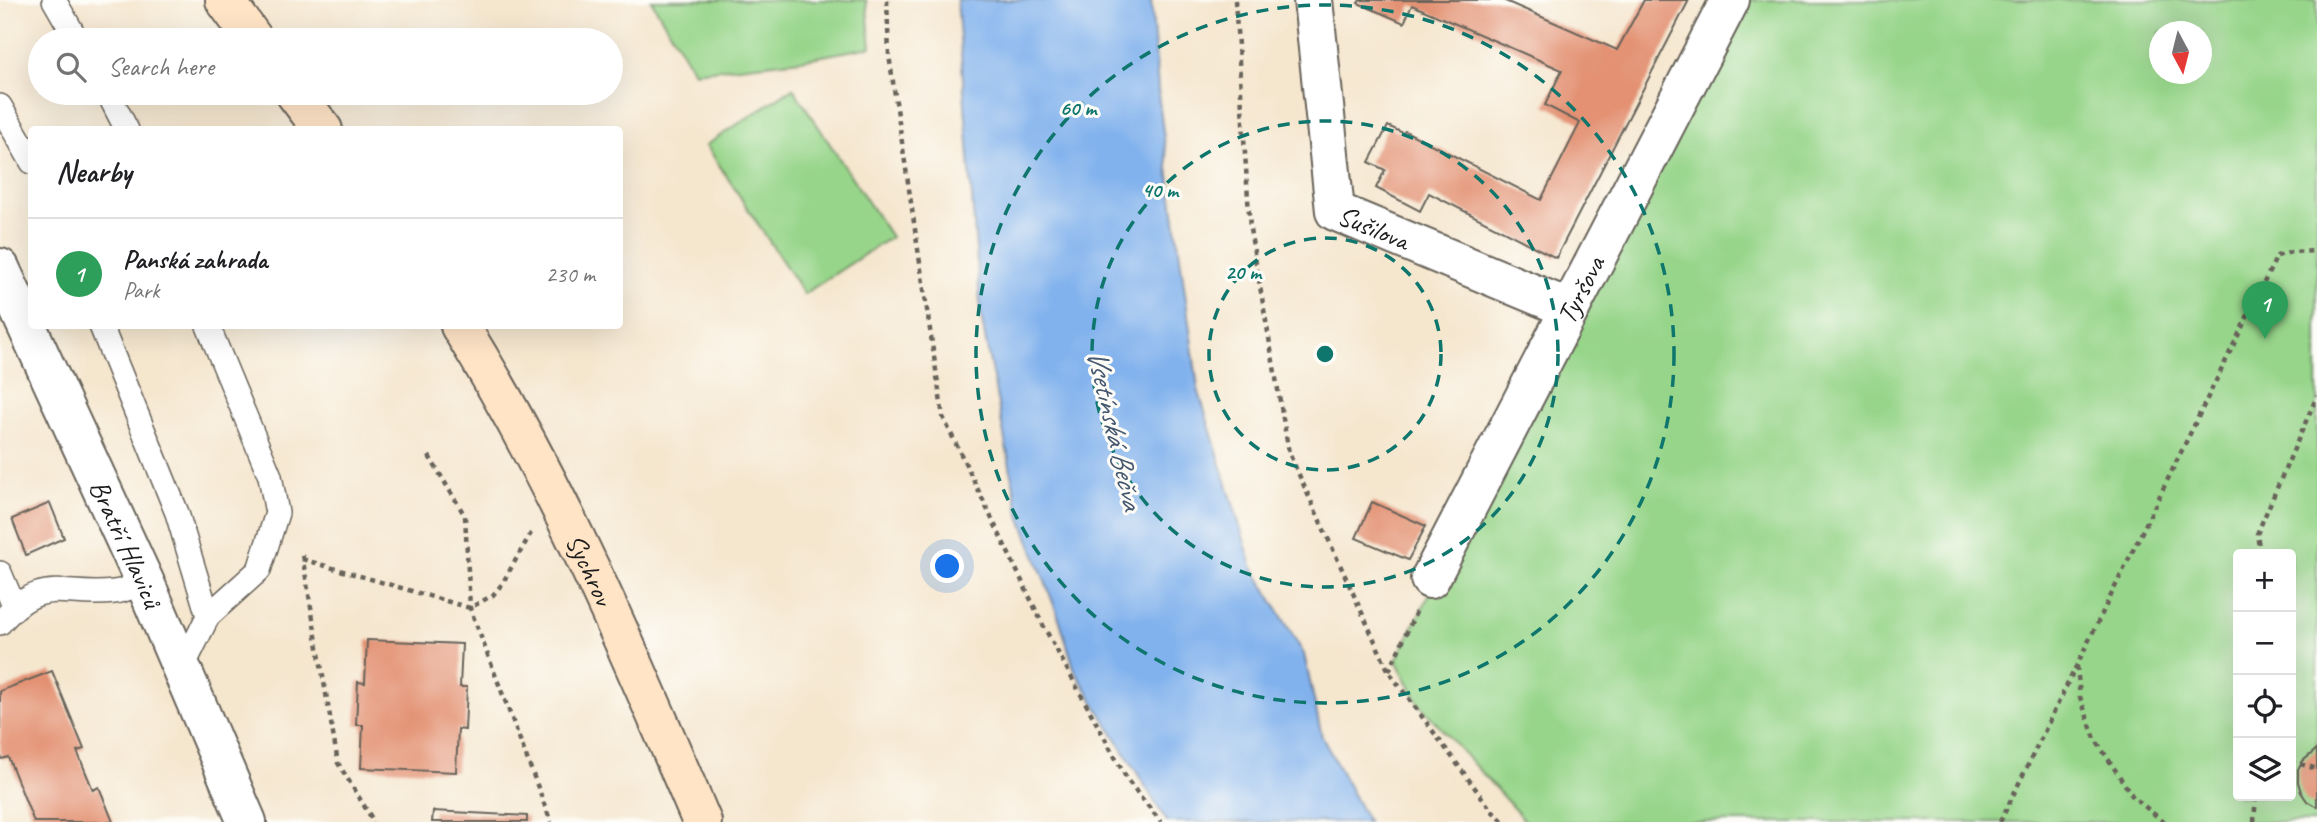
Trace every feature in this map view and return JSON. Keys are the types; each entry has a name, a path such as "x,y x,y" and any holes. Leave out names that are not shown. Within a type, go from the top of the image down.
{"street":[{"path":"225,0 245,28"},
{"name":"Sušilova","path":"1313,0 1335,211 1570,309"},
{"name":"Tyršova","path":"1430,579 1730,0"},
{"path":"304,105 320,126"},
{"name":"Bratří Hlaviců","path":"0,268 28,329"},
{"name":"Bratří Hlaviců","path":"28,329 145,583 247,822"},
{"name":"Sychrov","path":"462,329 548,482 601,592 702,822"}],"lane":[{"path":"54,0 70,28"},
{"path":"114,105 125,126"},
{"path":"0,106 28,155"},
{"path":"102,329 177,513 208,617"},
{"path":"182,669 208,617 259,570 277,513 270,476 209,329"},
{"path":"0,573 7,615 41,591 114,592 145,583"}],"path":[{"path":"887,0 889,55 943,417 1043,625 1128,780 1161,822"},
{"path":"1235,0 1250,229 1289,453 1389,672 1492,811 1504,822"},
{"path":"2000,822 2277,256 2291,252 2317,251"},
{"path":"2259,549 2257,534 2317,396"},
{"path":"429,456 464,516 470,608 551,822"},
{"path":"374,822 338,764 302,557 470,608 493,595 502,584 532,530"},
{"path":"1389,672 1430,579"},
{"path":"2077,665 2080,697 2095,739 2133,797 2164,822"},
{"path":"2296,764 2317,769"},
{"path":"2254,822 2256,801"}],"green space":[{"path":"651,0 866,0 871,47 801,60 694,72"},
{"path":"1732,0 2317,0 2317,822 1526,822 1419,704 1396,660"},
{"path":"793,88 891,237 804,294 706,145"}],"water":[{"name":"Vsetínská Bečva","path":"957,0 1151,0 1159,101 1198,389 1252,566 1304,654 1322,737 1368,822 1167,822 1075,671 1060,621 1019,513 981,316"}],"building":[{"path":"1360,0 1503,0 1617,50 1644,0 1689,0 1556,258 1429,193 1420,211 1376,188 1385,170 1369,162 1388,126 1403,133 1405,131 1541,200 1580,123 1545,105 1562,70 1412,5 1404,23 1358,3"},
{"path":"1372,502 1426,526 1408,560 1356,538"},
{"path":"50,503 64,538 26,555 12,519"},
{"path":"367,640 462,644 460,687 467,687 465,730 458,729 456,772 361,768 363,725 356,725 358,682 365,683"},
{"path":"52,671 84,749 77,751 93,790 99,787 113,822 34,822 8,757 2,759 0,691"},
{"path":"2317,749 2317,807 2307,801 2301,792 2298,770 2303,761"},
{"path":"433,811 527,816 527,822 432,822"}],"place":[{"name":"Panská zahrada","path":"2265,339"}]}
